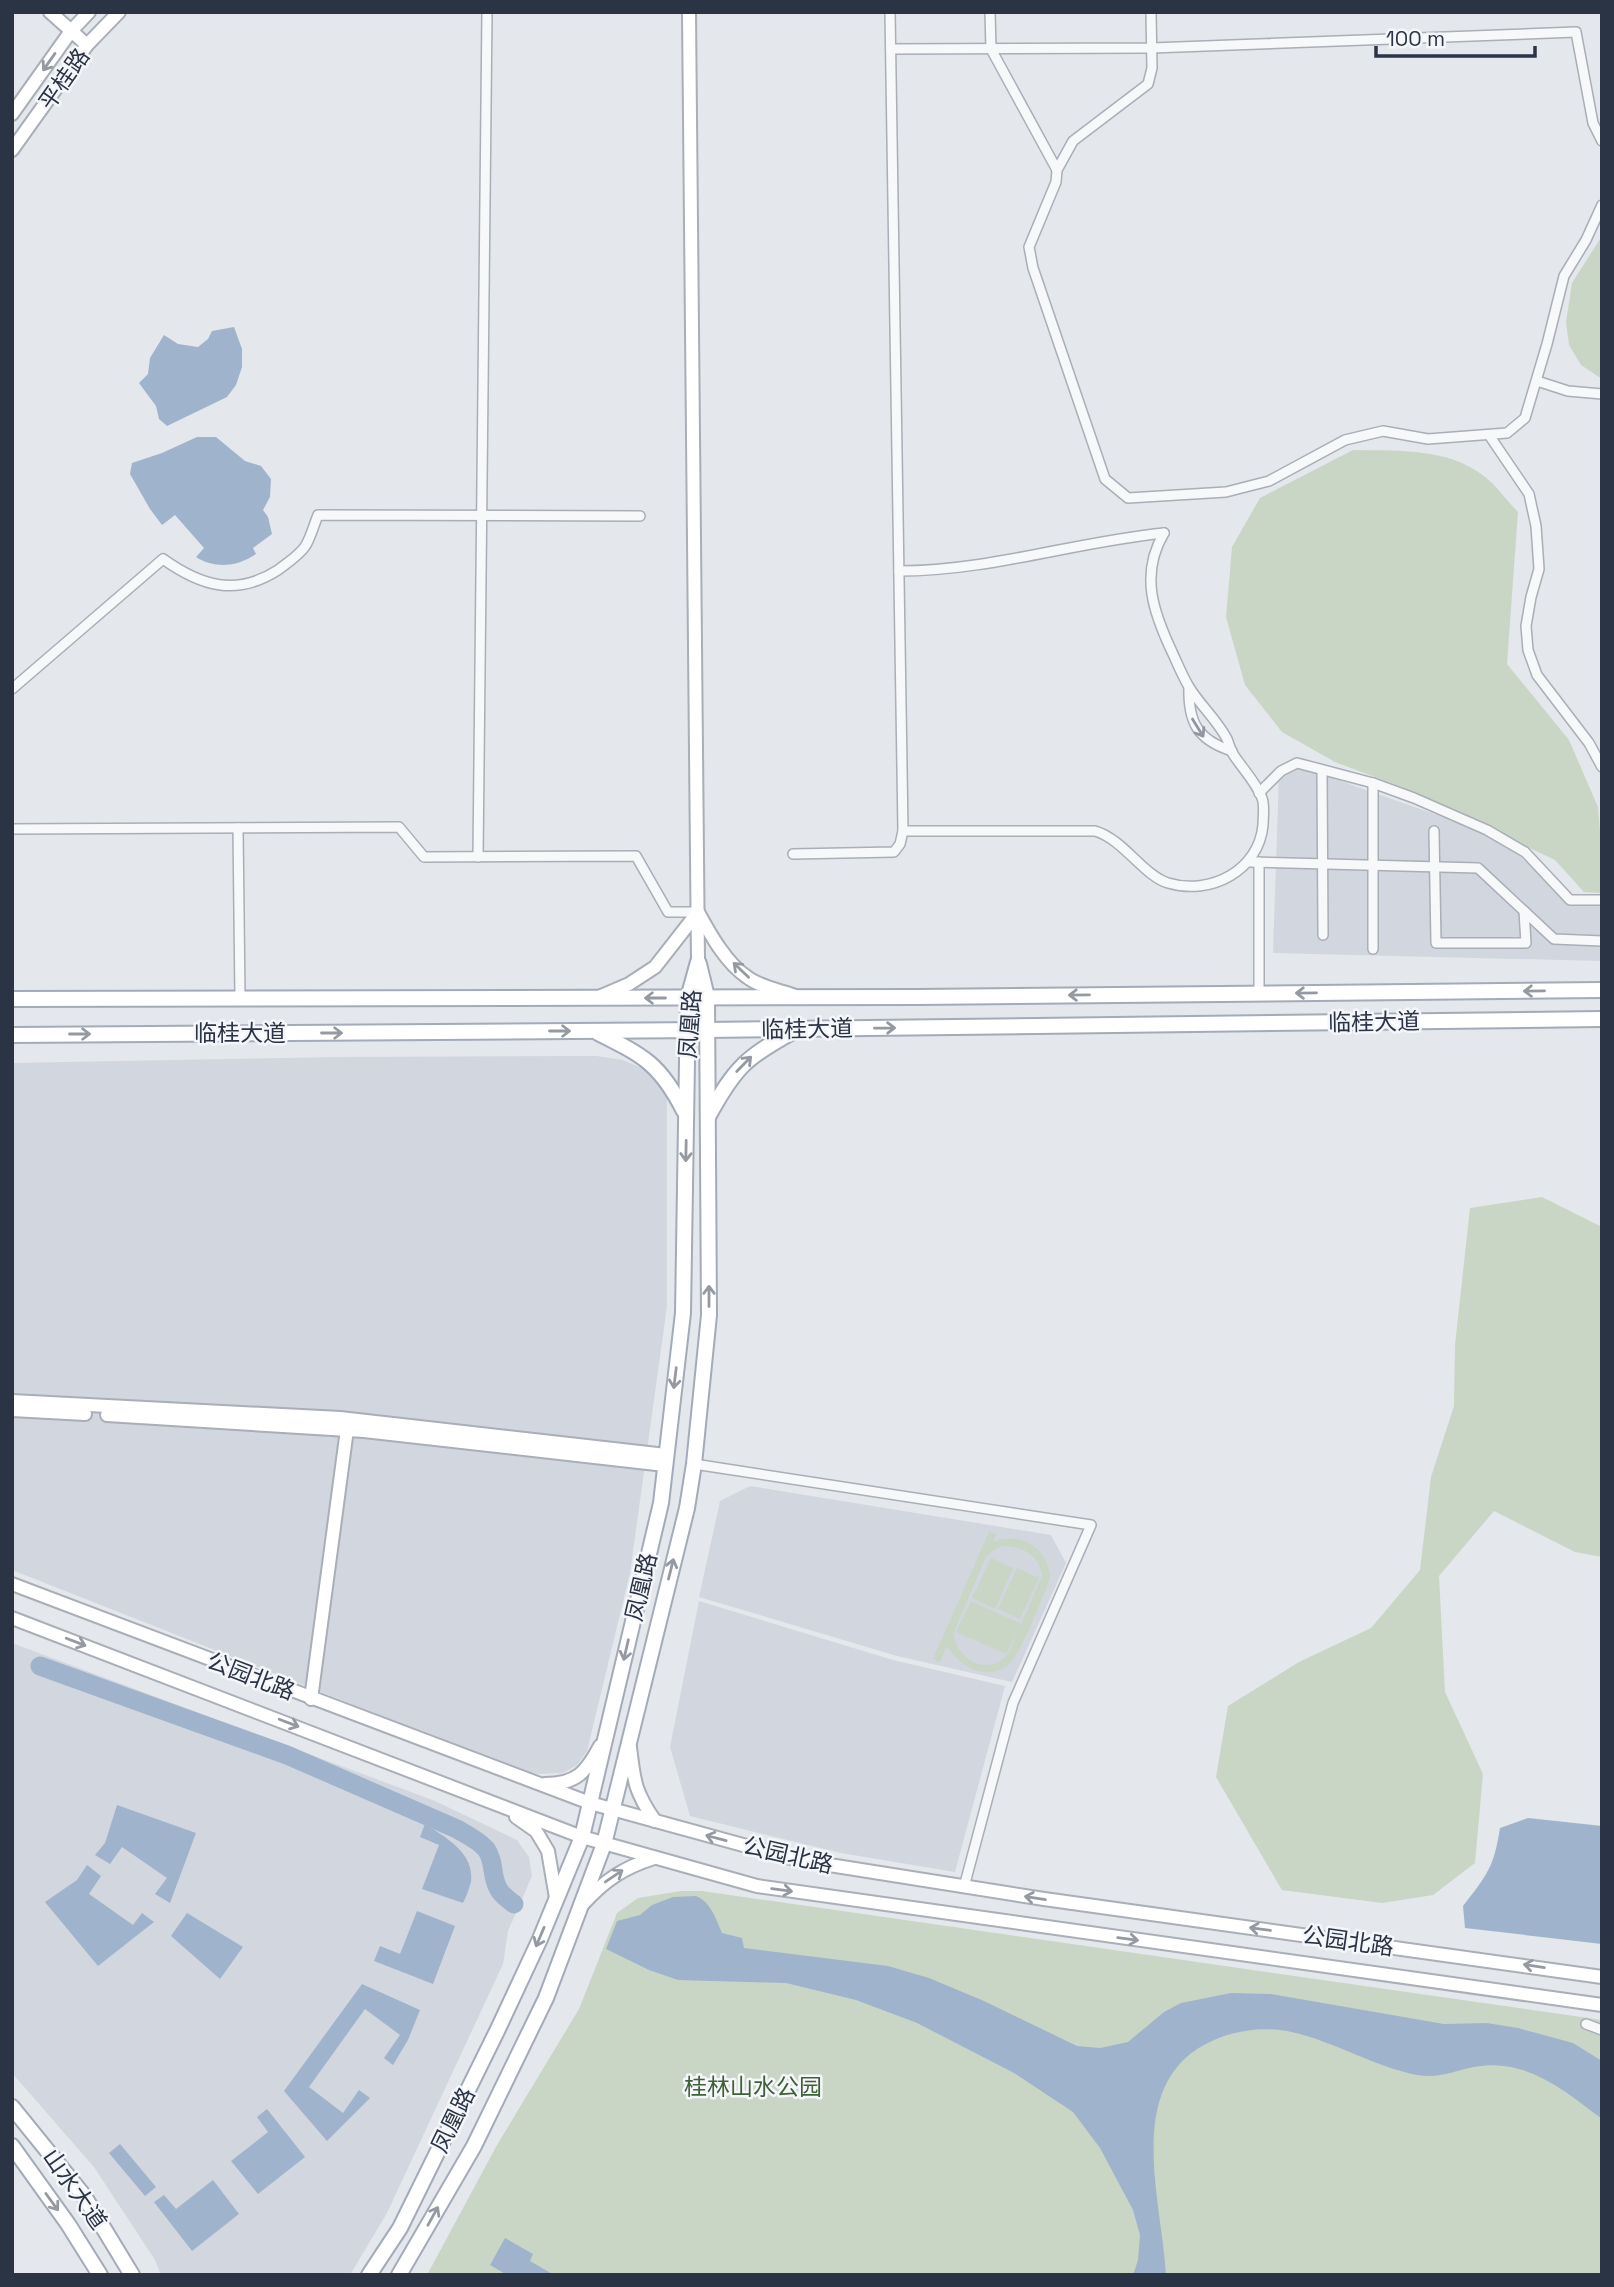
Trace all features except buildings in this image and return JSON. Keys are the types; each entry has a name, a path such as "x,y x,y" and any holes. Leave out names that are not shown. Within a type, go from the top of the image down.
{"main road":[{"path":"50,12 87,45"},
{"name":"平桂路","path":"12,114 71,31 89,12"},
{"name":"平桂路","path":"12,150 87,45 119,12"},
{"path":"689,12 698,961"},
{"path":"698,912 725,954 746,977 764,986 802,997"},
{"path":"598,998 629,984 655,967 698,912"},
{"name":"凤凰路","path":"369,2275 400,2228 517,1990 582,1837 661,1503 683,1313 688,998 698,961"},
{"name":"凤凰路","path":"399,2275 474,2146 546,1998 604,1844 687,1508 709,1315 707,998 698,961"},
{"name":"临桂大道","path":"12,999 707,998 1602,990"},
{"name":"临桂大道","path":"12,1035 1602,1019"},
{"path":"707,1118 724,1087 743,1063 761,1049 798,1029"},
{"path":"594,1031 635,1051 660,1070 686,1115"},
{"path":"12,1401 343,1424 635,1454 665,1460"},
{"path":"12,1410 343,1424"},
{"path":"308,1698 343,1424"},
{"name":"公园北路","path":"12,1584 590,1803 798,1860 1602,1977"},
{"name":"公园北路","path":"12,1618 582,1837 757,1886 1602,2005"},
{"path":"540,1784 559,1784 580,1776 606,1736"},
{"path":"629,1742 633,1777 639,1798 655,1821"},
{"path":"498,1805 536,1831 548,1851 556,1898"},
{"path":"580,1907 618,1872 655,1858"},
{"name":"山水大道","path":"12,2107 84,2196 132,2275"},
{"name":"山水大道","path":"12,2146 68,2224 100,2275"}],"street":[{"path":"478,857 487,12"},
{"path":"793,854 894,852 900,844 903,831 890,12"},
{"path":"990,12 991,49 1058,170"},
{"path":"1152,12 1152,68 1148,83 1073,141 1058,170 1056,182 1030,247 1033,268 1105,480 1128,498 1226,492 1269,481 1345,440 1383,431 1428,439 1507,433 1525,418 1564,276 1586,240 1602,205"},
{"path":"891,49 1152,48 1576,32 1593,123 1602,141"},
{"path":"1537,381 1568,391 1602,394"},
{"path":"1489,435 1529,494 1536,526 1539,569 1526,626 1528,650 1537,675 1589,743 1602,766"},
{"path":"12,689 163,559 188,577 219,586 259,580 294,558 305,547 318,515 640,516"},
{"path":"899,571 929,571 1125,537 1164,533 1156,546 1152,568 1156,619 1189,687 1226,738 1259,793 1264,811 1262,833 1254,862 1259,994"},
{"path":"1189,687 1188,703 1192,719 1200,733 1212,745 1232,751"},
{"path":"1259,793 1290,765 1297,763 1373,783 1414,798 1516,845 1570,900 1602,900"},
{"path":"1322,770 1323,935"},
{"path":"1373,783 1373,949"},
{"path":"12,829 399,827 424,857 636,856 668,912 698,912"},
{"path":"238,828 240,998"},
{"path":"903,831 1095,831 1111,838 1165,883 1200,886 1234,874 1254,862 1478,868 1554,939 1602,941"},
{"path":"1434,831 1436,943 1526,943 1524,911"},
{"path":"694,1464 1091,1525 1013,1703 964,1886"},
{"path":"1586,2024 1602,2030"}],"shaded area":[{"path":"1301,767 1491,834 1503,840 1569,904 1602,903 1602,961 1273,953 1279,775 1282,771"},
{"path":"597,1056 623,1060 646,1070 657,1078 667,1097 667,1306 630,1573 587,1751 577,1765 563,1773 538,1774 519,1770 12,1570 12,1063"},
{"path":"750,1486 1051,1535 1066,1563 1012,1682 897,1656 699,1597 720,1501"},
{"path":"699,1601 893,1660 1005,1686 955,1872 841,1853 690,1816 670,1747"},
{"path":"12,1643 435,1801 517,1840 529,1857 532,1876 508,1931 503,1964 387,2213 350,2275 161,2275 155,2260 94,2167 12,2073"}],"green space":[{"path":"1602,236 1602,379 1581,365 1569,345 1566,322 1572,283"},
{"path":"1353,450 1427,453 1461,463 1492,483 1518,512 1507,664 1569,740 1598,807 1602,854 1601,893 1584,892 1555,860 1404,788 1335,762 1282,732 1245,685 1226,617 1232,547 1260,498"},
{"path":"1542,1197 1602,1227 1602,1557 1575,1552 1494,1511 1439,1576 1445,1692 1483,1774 1475,1863 1433,1895 1382,1903 1282,1890 1216,1777 1228,1706 1299,1662 1371,1628 1420,1570 1431,1477 1454,1406 1455,1345 1470,1208"},
{"path":"989,1532 996,1534 993,1542 1003,1539 1022,1540 1038,1550 1044,1557 1050,1576 1033,1621 1011,1662 994,1672 976,1670 959,1660 947,1646 940,1662 933,1659","holes":["1010,1546 1034,1557 1042,1576 1021,1624 971,1601 956,1632 1006,1654 1017,1632 1005,1657 997,1663 980,1664 964,1656 955,1641 954,1632 986,1557 995,1549"]},
{"path":"991,1558 1013,1568 995,1609 972,1598"},
{"path":"1017,1568 1039,1578 1020,1619 998,1609"},
{"name":"桂林山水公园","path":"681,1891 702,1891 1602,2020 1602,2275 427,2275 497,2145 579,2009 617,1913 638,1898"}],"water":[{"path":"234,327 242,349 242,367 236,385 227,397 167,426 159,419 156,406 139,383 148,374 150,358 164,335 178,344 198,347 208,339 212,331"},
{"path":"197,437 216,437 245,461 261,466 271,479 270,497 263,510 268,517 272,534 253,548 256,554 241,562 218,565 196,557 204,548 175,515 162,525 130,474 132,463"},
{"path":"117,1805 196,1833 170,1903 155,1894 167,1878 122,1847 110,1864 95,1855 105,1843"},
{"path":"1528,1818 1602,1826 1602,1944 1465,1928 1463,1906 1488,1870 1500,1828"},
{"path":"425,1824 457,1847 468,1863 471,1882 463,1903 422,1889 439,1845 420,1837"},
{"path":"87,1865 101,1876 89,1894 133,1925 142,1913 154,1922 98,1966 45,1902 77,1880"},
{"path":"696,1896 709,1907 722,1933 742,1938 744,1948 888,1966 929,1978 1077,2046 1100,2048 1128,2042 1164,2012 1181,2003 1231,1993 1271,1994 1444,2024 1487,2023 1518,2028 1573,2043 1602,2061 1602,2119 1543,2078 1510,2067 1474,2067 1425,2076 1384,2066 1320,2040 1287,2031 1268,2029 1232,2034 1214,2040 1185,2058 1167,2083 1157,2112 1154,2144 1155,2178 1166,2275 1133,2275 1138,2260 1140,2235 1133,2210 1100,2148 1073,2112 1014,2073 917,2023 856,2000 786,1983 678,1980 649,1970 606,1949 617,1921 640,1915 652,1905 673,1897"},
{"path":"417,1911 455,1926 433,1984 374,1961 380,1946 400,1954"},
{"path":"187,1913 243,1947 220,1979 171,1936"},
{"path":"362,1984 420,2010 408,2040 393,2065 384,2058 400,2035 365,2009 309,2087 343,2113 359,2090 370,2098 327,2141 284,2091"},
{"path":"267,2109 305,2157 258,2194 231,2161 268,2132 257,2117"},
{"path":"120,2144 156,2187 145,2196 109,2153"},
{"path":"213,2180 239,2214 192,2251 154,2202 164,2195 176,2209"},
{"path":"505,2238 533,2254 530,2261 554,2275 507,2275 490,2265"}],"waterway":[{"path":"40,1666 287,1755 457,1829 486,1849 491,1858 498,1888 514,1904"}]}
